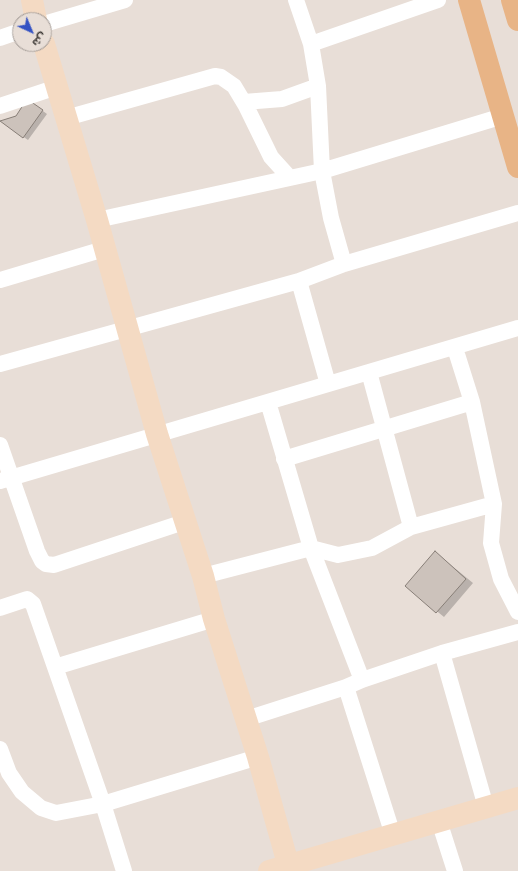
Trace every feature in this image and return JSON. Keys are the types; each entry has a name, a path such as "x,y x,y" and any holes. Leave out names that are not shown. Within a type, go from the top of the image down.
{"main road":[{"path":"469,0 518,167"},
{"path":"512,0 518,20"}],"street":[{"path":"32,0 34,12"},
{"path":"52,22 125,0"},
{"path":"296,0 311,44 318,86 322,171 331,218 344,264"},
{"path":"311,44 438,0"},
{"path":"0,38 12,34"},
{"path":"46,52 97,220 126,329 157,434 184,522 203,576 214,619 258,757 283,869 439,820 518,798"},
{"path":"66,118 215,76 222,77 234,86 244,102 270,157 290,178"},
{"path":"244,102 282,99 318,86"},
{"path":"0,106 57,87"},
{"path":"97,220 322,171 503,116"},
{"path":"0,364 299,281 344,264 518,213"},
{"path":"0,280 104,249"},
{"path":"299,281 328,384"},
{"path":"6,479 369,372 456,348 518,328"},
{"path":"456,348 472,402 494,504 491,543 501,579 518,612"},
{"path":"369,372 411,527"},
{"path":"268,402 311,548 362,680"},
{"path":"284,459 472,402"},
{"path":"0,445 6,479 37,551 42,561 46,564 54,564 184,522"},
{"path":"203,576 311,548 338,555 372,548 411,527 494,504"},
{"path":"0,608 27,600 33,604 103,804 124,871"},
{"path":"55,667 214,619"},
{"path":"246,719 346,687 362,680 442,653 518,632"},
{"path":"442,653 486,807"},
{"path":"346,687 393,835"},
{"path":"0,749 9,773 22,792 41,808 56,813 103,804 258,757"},
{"path":"439,820 455,871"}],"building":[{"path":"27,99 43,110 23,138 0,121 16,116"},
{"path":"435,551 466,579 436,613 405,586"}]}
